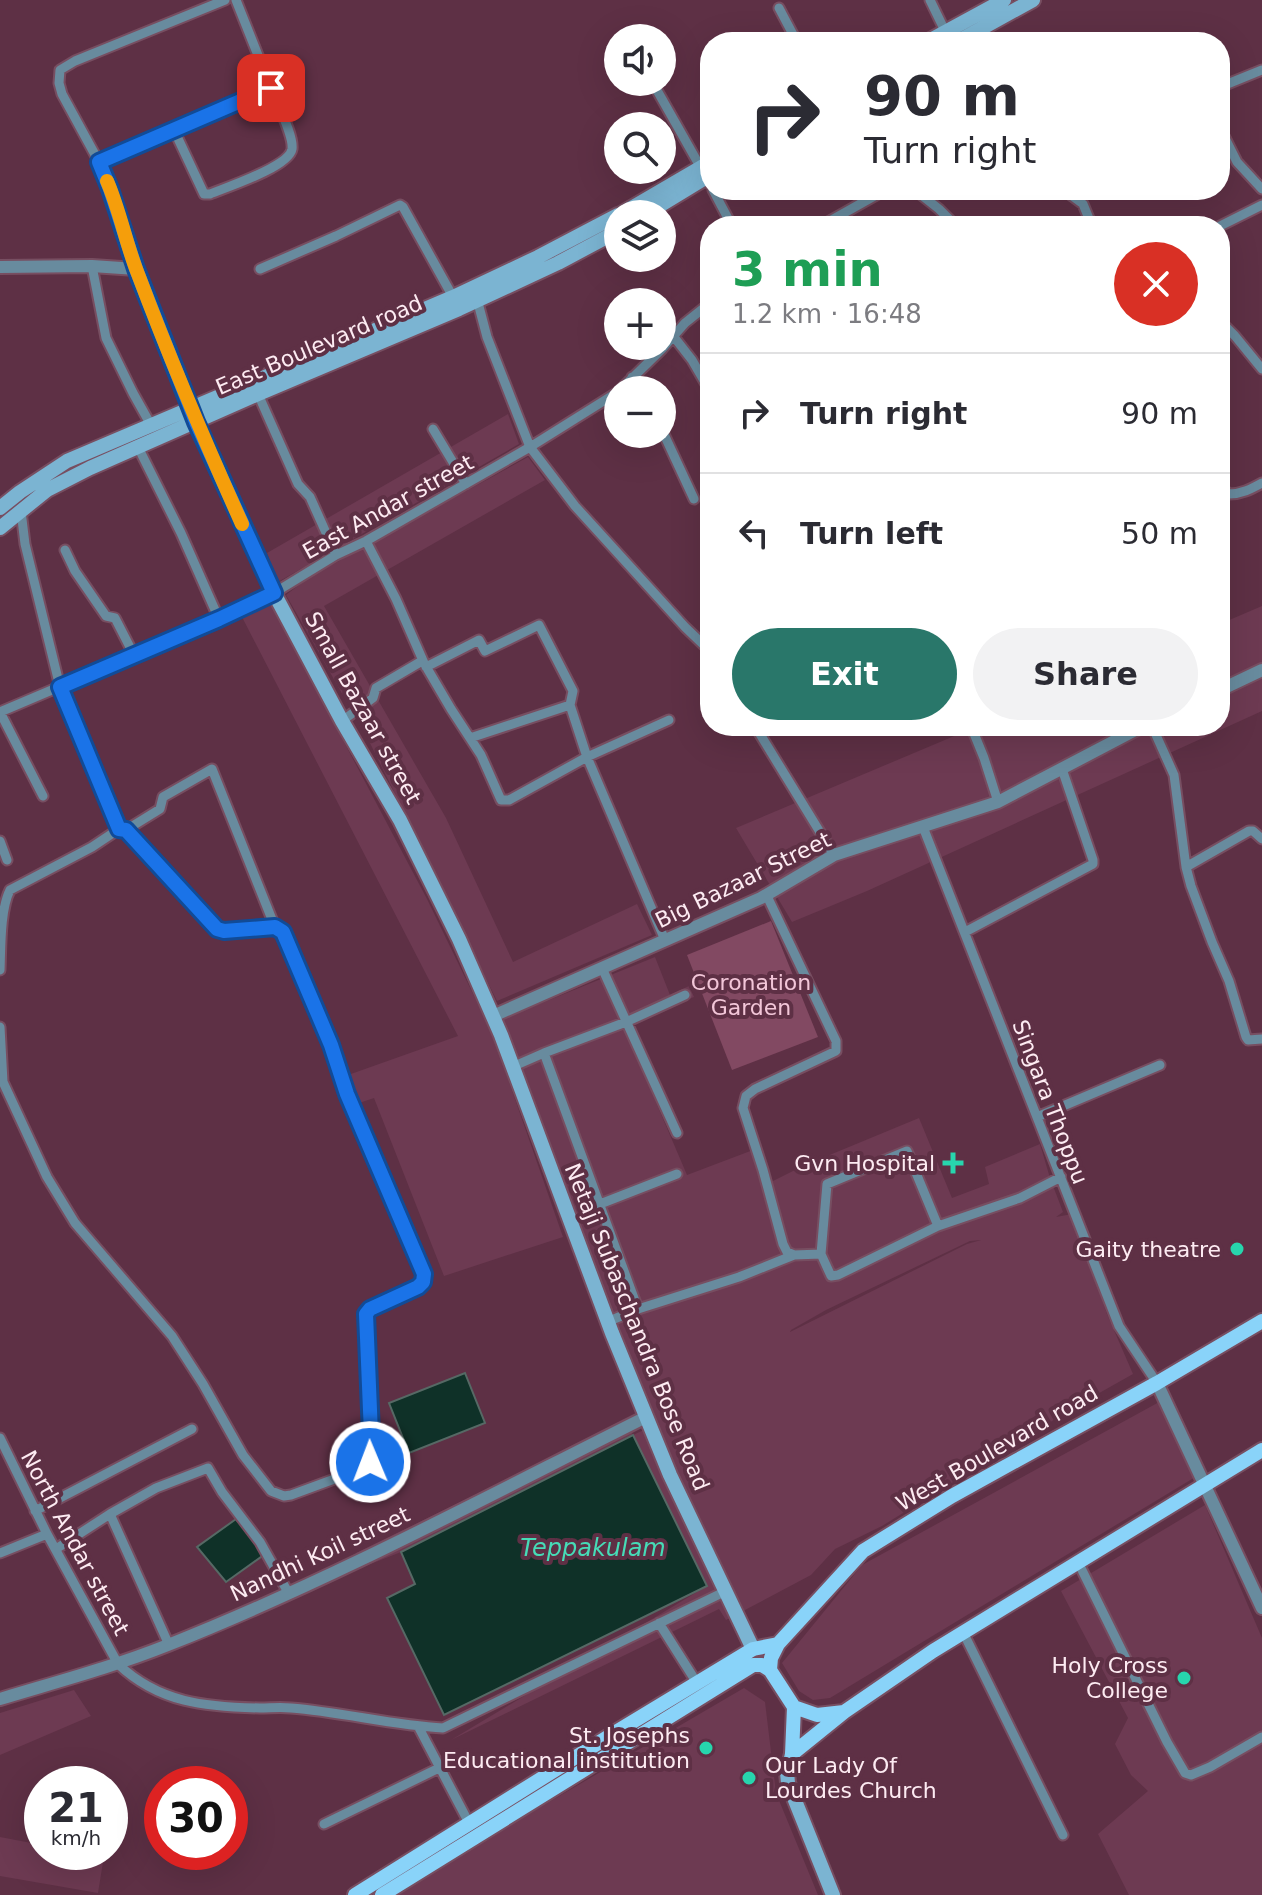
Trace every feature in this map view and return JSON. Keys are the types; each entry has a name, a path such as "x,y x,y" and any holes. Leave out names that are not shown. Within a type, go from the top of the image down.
{"main road":[{"path":"959,32 1004,0"},
{"path":"989,32 1033,0"},
{"path":"654,200 700,180"},
{"path":"669,200 700,181"},
{"path":"0,508 67,461 152,427 194,416 453,297 604,223"},
{"name":"East Boulevard road","path":"0,528 47,490 138,447 194,416 258,394 459,309 604,238"},
{"name":"Small Bazaar street","path":"194,416 274,593 342,721 400,820 493,1016"},
{"name":"Netaji Subaschandra Bose Road","path":"493,1016 607,1322 646,1417 670,1475 753,1649"},
{"name":"West Boulevard road","path":"778,1644 863,1551 952,1496 1262,1321"},
{"path":"792,1754 844,1712 963,1632 1262,1450"},
{"path":"355,1895 753,1649 778,1644"},
{"path":"770,1670 771,1658 778,1644"},
{"path":"382,1895 753,1665 762,1665 770,1670 794,1707 788,1783 833,1895"},
{"path":"794,1707 817,1715 844,1712"}],"street":[{"path":"194,416 136,269 110,189 59,83 60,70 75,61 225,0"},
{"path":"174,130 204,194 276,166 290,155 293,147 291,138 236,0"},
{"path":"930,0 949,32"},
{"path":"779,8 792,32"},
{"path":"1230,83 1262,70"},
{"path":"99,162 271,88"},
{"path":"661,96 700,163"},
{"path":"1230,148 1237,162 1261,187"},
{"path":"837,216 866,200"},
{"path":"928,200 946,216"},
{"path":"1230,221 1262,205"},
{"path":"260,269 401,206 453,297"},
{"path":"92,266 105,335 152,427"},
{"path":"0,267 136,269"},
{"path":"477,299 487,337 530,447 575,506 700,641"},
{"name":"East Andar street","path":"676,334 700,311"},
{"path":"1230,331 1262,369"},
{"path":"676,340 700,374"},
{"name":"East Andar street","path":"633,376 650,360"},
{"path":"258,394 298,484 310,497 336,555"},
{"name":"East Andar street","path":"0,712 274,593 530,447 604,400"},
{"path":"433,429 466,484"},
{"path":"138,447 219,619"},
{"path":"670,448 694,499"},
{"path":"1230,495 1262,483"},
{"path":"0,1027 1,1083 47,1177 75,1223 172,1336 243,1455 271,1491 291,1495 367,1467 372,1458 366,1314 370,1309 418,1287 423,1282 424,1274 347,1094 331,1045 282,930 275,927 217,929 123,830 60,687 25,544 21,511"},
{"path":"366,541 424,664 481,755 499,797 504,801 587,757 669,720"},
{"path":"65,550 75,571 106,616 115,618 134,655"},
{"path":"342,721 373,698 376,688 424,664 479,640 485,651 539,625 573,691 570,705 587,757 665,940"},
{"path":"1230,685 1262,670"},
{"path":"470,738 570,705"},
{"path":"0,712 43,796"},
{"path":"761,736 834,855"},
{"path":"975,736 998,802"},
{"name":"Big Bazaar Street","path":"493,1016 751,903 834,855 998,802 1124,736"},
{"path":"1156,736 1174,775 1186,867 1212,942 1229,981 1246,1037 1248,1040 1262,1039"},
{"path":"0,970 3,911 10,890 160,809 163,797 212,769 275,927"},
{"path":"965,932 1093,864 1062,769"},
{"name":"Singara Thoppu","path":"923,827 1119,1326 1157,1383"},
{"path":"1186,867 1249,831 1262,839"},
{"path":"0,841 7,860"},
{"path":"766,894 836,1041 836,1051 755,1089 746,1096 743,1108 783,1244 787,1252 794,1255"},
{"path":"602,968 677,1133"},
{"path":"512,1067 685,995"},
{"path":"544,1053 638,1309"},
{"path":"1037,1117 1160,1065"},
{"path":"938,1226 907,1151 827,1184 821,1254 831,1276 838,1275 938,1226 1020,1198 1061,1177"},
{"path":"600,1204 677,1174"},
{"path":"607,1322 794,1255 821,1254"},
{"path":"1157,1383 1262,1608"},
{"name":"Nandhi Koil street","path":"0,1699 118,1664 289,1594 646,1417"},
{"path":"35,1511 192,1429"},
{"name":"North Andar street","path":"0,1438 47,1534 118,1664"},
{"path":"56,1549 156,1488 208,1468 260,1542 289,1594"},
{"path":"110,1514 169,1645"},
{"path":"0,1553 47,1534"},
{"path":"1078,1562 1185,1773 1191,1775 1210,1767 1262,1737"},
{"path":"118,1664 136,1680 159,1693 212,1706 290,1708 443,1728 724,1592"},
{"path":"659,1623 697,1683"},
{"path":"963,1632 1063,1835"},
{"path":"418,1726 469,1823"},
{"path":"324,1824 439,1768"}],"shaded area":[{"path":"508,414 519,444 278,582 267,553"},
{"path":"528,457 545,480 324,606 446,818 513,962 637,904 652,935 497,1001 369,741 286,595 308,578"},
{"path":"270,602 427,899 492,1033 563,1237 444,1276 374,1098 344,1108 334,1080 458,1036 242,617"},
{"path":"1262,606 1262,711 1230,726 1230,620"},
{"path":"954,736 1207,736 792,922 736,828"},
{"path":"655,957 670,995 689,986 694,997 623,1025 687,1175 753,1150 767,1184 919,1118 952,1198 989,1184 985,1167 1040,1144 1063,1212 1056,1217 1072,1214 1107,1314 1133,1374 882,1526 835,1549 811,1575 726,1620 719,1609 451,1740 707,1586 632,1435 401,1552 363,1567 356,1553 626,1421 633,1435 657,1424 640,1387 522,1067 500,1020","holes":["981,1240 967,1244 790,1332 826,1310 970,1241"]},
{"path":"1161,1401 1197,1476 830,1698 813,1700 799,1691 782,1663 862,1565"},
{"name":"Holy Cross College","path":"1205,1505 1262,1638 1262,1895 1129,1895 1098,1834 1148,1791 1131,1775 1115,1744 1128,1718 1061,1591"},
{"name":"St. Josephs Educational institution","path":"744,1688 765,1702 776,1793 818,1895 390,1895"},
{"path":"74,1690 91,1716 0,1755 0,1713"},
{"path":"0,1837 24,1842 24,1870 102,1870 98,1893 0,1876"}],"green space":[{"name":"Coronation Garden","path":"771,921 818,1037 732,1070 687,955"}],"water":[{"path":"465,1373 485,1423 409,1453 389,1403"},
{"name":"Teppakulam","path":"633,1435 707,1586 444,1715 387,1598 415,1584 401,1552"},
{"path":"236,1519 265,1554 226,1582 197,1547"}],"slow traffic":[{"path":"107,181 136,269 181,385 242,524"}],"place":[{"name":"Gvn Hospital","path":"953,1163"},
{"name":"Gaity theatre","path":"1237,1249"},
{"name":"Holy Cross College","path":"1184,1678"},
{"name":"St. Josephs Educational institution","path":"706,1748"},
{"name":"Our Lady Of Lourdes Church","path":"749,1778"}],"route":[{"path":"271,88 99,162 136,269 196,422 274,593 60,687 119,829 126,830 212,926 221,931 275,927 283,932 331,1045 347,1094 424,1274 423,1282 418,1287 370,1309 366,1314 370,1462"}]}
